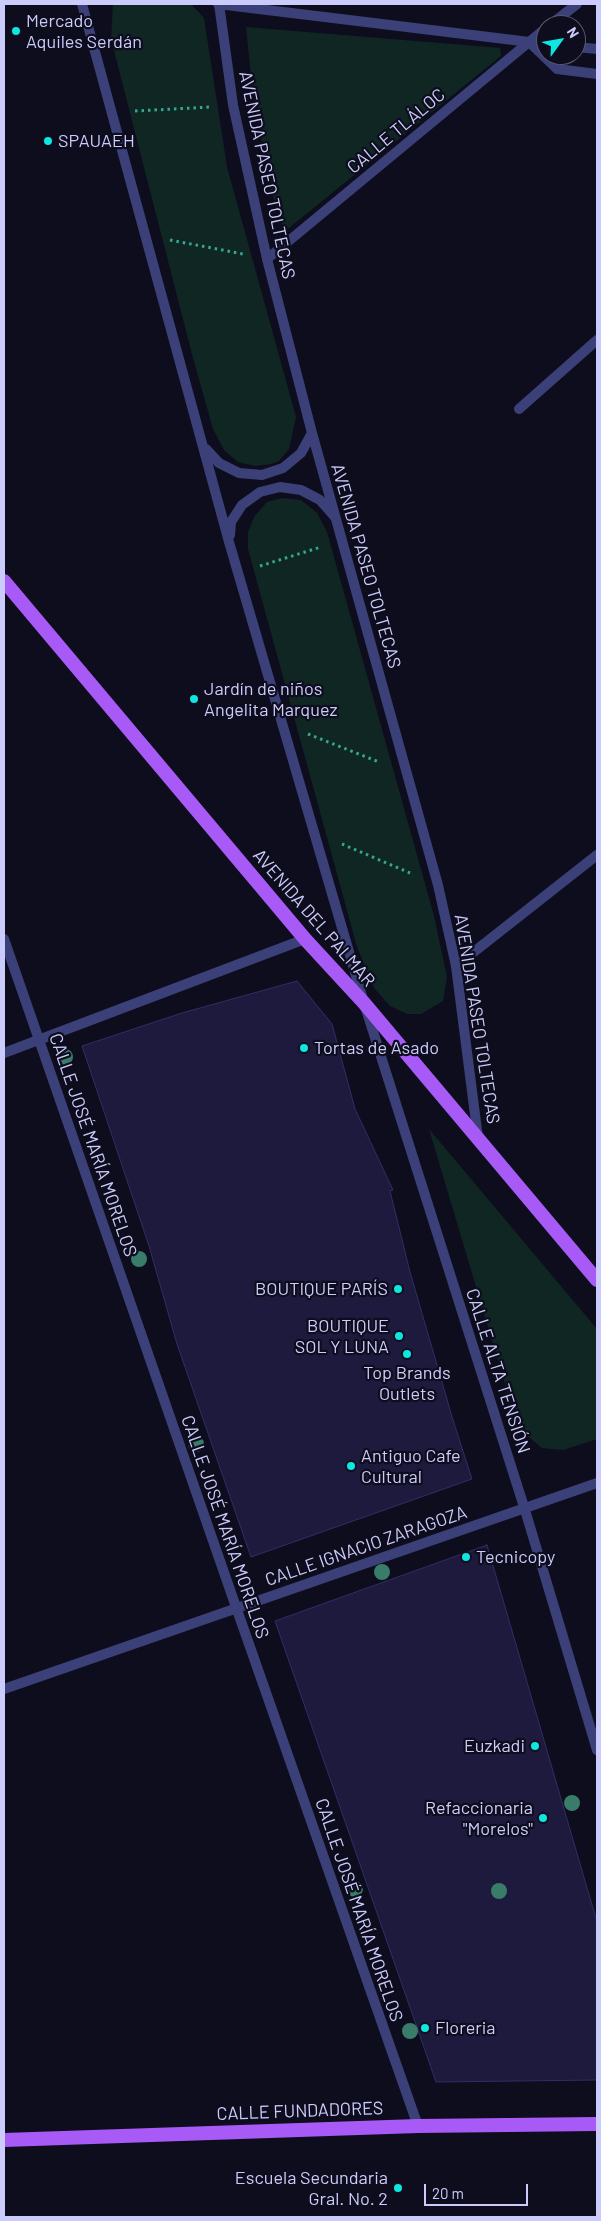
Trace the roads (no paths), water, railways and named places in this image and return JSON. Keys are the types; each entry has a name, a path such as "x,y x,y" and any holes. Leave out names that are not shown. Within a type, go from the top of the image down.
{"main road":[{"name":"AVENIDA DEL PALMAR","path":"4,581 305,940 364,1003 597,1280"},
{"name":"CALLE FUNDADORES","path":"4,2140 418,2126 597,2124"}],"street":[{"path":"82,4 238,572 364,1003"},
{"path":"218,4 536,43"},
{"name":"AVENIDA PASEO TOLTECAS","path":"218,4 233,106 267,259 312,433 438,885 456,966 478,1138"},
{"path":"563,15 577,4"},
{"name":"CALLE TLÁLOC","path":"267,259 536,37"},
{"path":"530,42 557,69 597,74"},
{"path":"518,410 597,340"},
{"path":"203,446 219,463 239,473 262,475 283,468 301,453 312,433"},
{"path":"230,542 231,522 242,504 260,492 280,487 301,490 320,500 335,516"},
{"path":"456,966 597,855"},
{"name":"CALLE JOSÉ MARÍA MORELOS","path":"4,939 418,2126"},
{"path":"4,1053 305,940"},
{"name":"CALLE ALTA TENSIÓN","path":"364,1003 525,1510 597,1750"},
{"name":"CALLE IGNACIO ZARAGOZA","path":"4,1689 236,1607 525,1510 597,1483"}],"place":[{"name":"Mercado Aquiles Serdán","path":"16,31"},
{"name":"SPAUAEH","path":"48,141"},
{"name":"Jardín de niños Angelita Marquez","path":"194,699"},
{"name":"Tortas de Asado","path":"304,1048"},
{"name":"BOUTIQUE PARÍS","path":"398,1289"},
{"name":"BOUTIQUE SOL Y LUNA","path":"399,1336"},
{"name":"Top Brands Outlets","path":"407,1354"},
{"name":"Antiguo Cafe Cultural","path":"351,1466"},
{"name":"Tecnicopy","path":"466,1557"},
{"name":"Euzkadi","path":"535,1746"},
{"name":"Refaccionaria \"Morelos\"","path":"543,1818"},
{"name":"Floreria","path":"425,2028"},
{"name":"Escuela Secundaria Gral. No. 2","path":"398,2188"}]}
